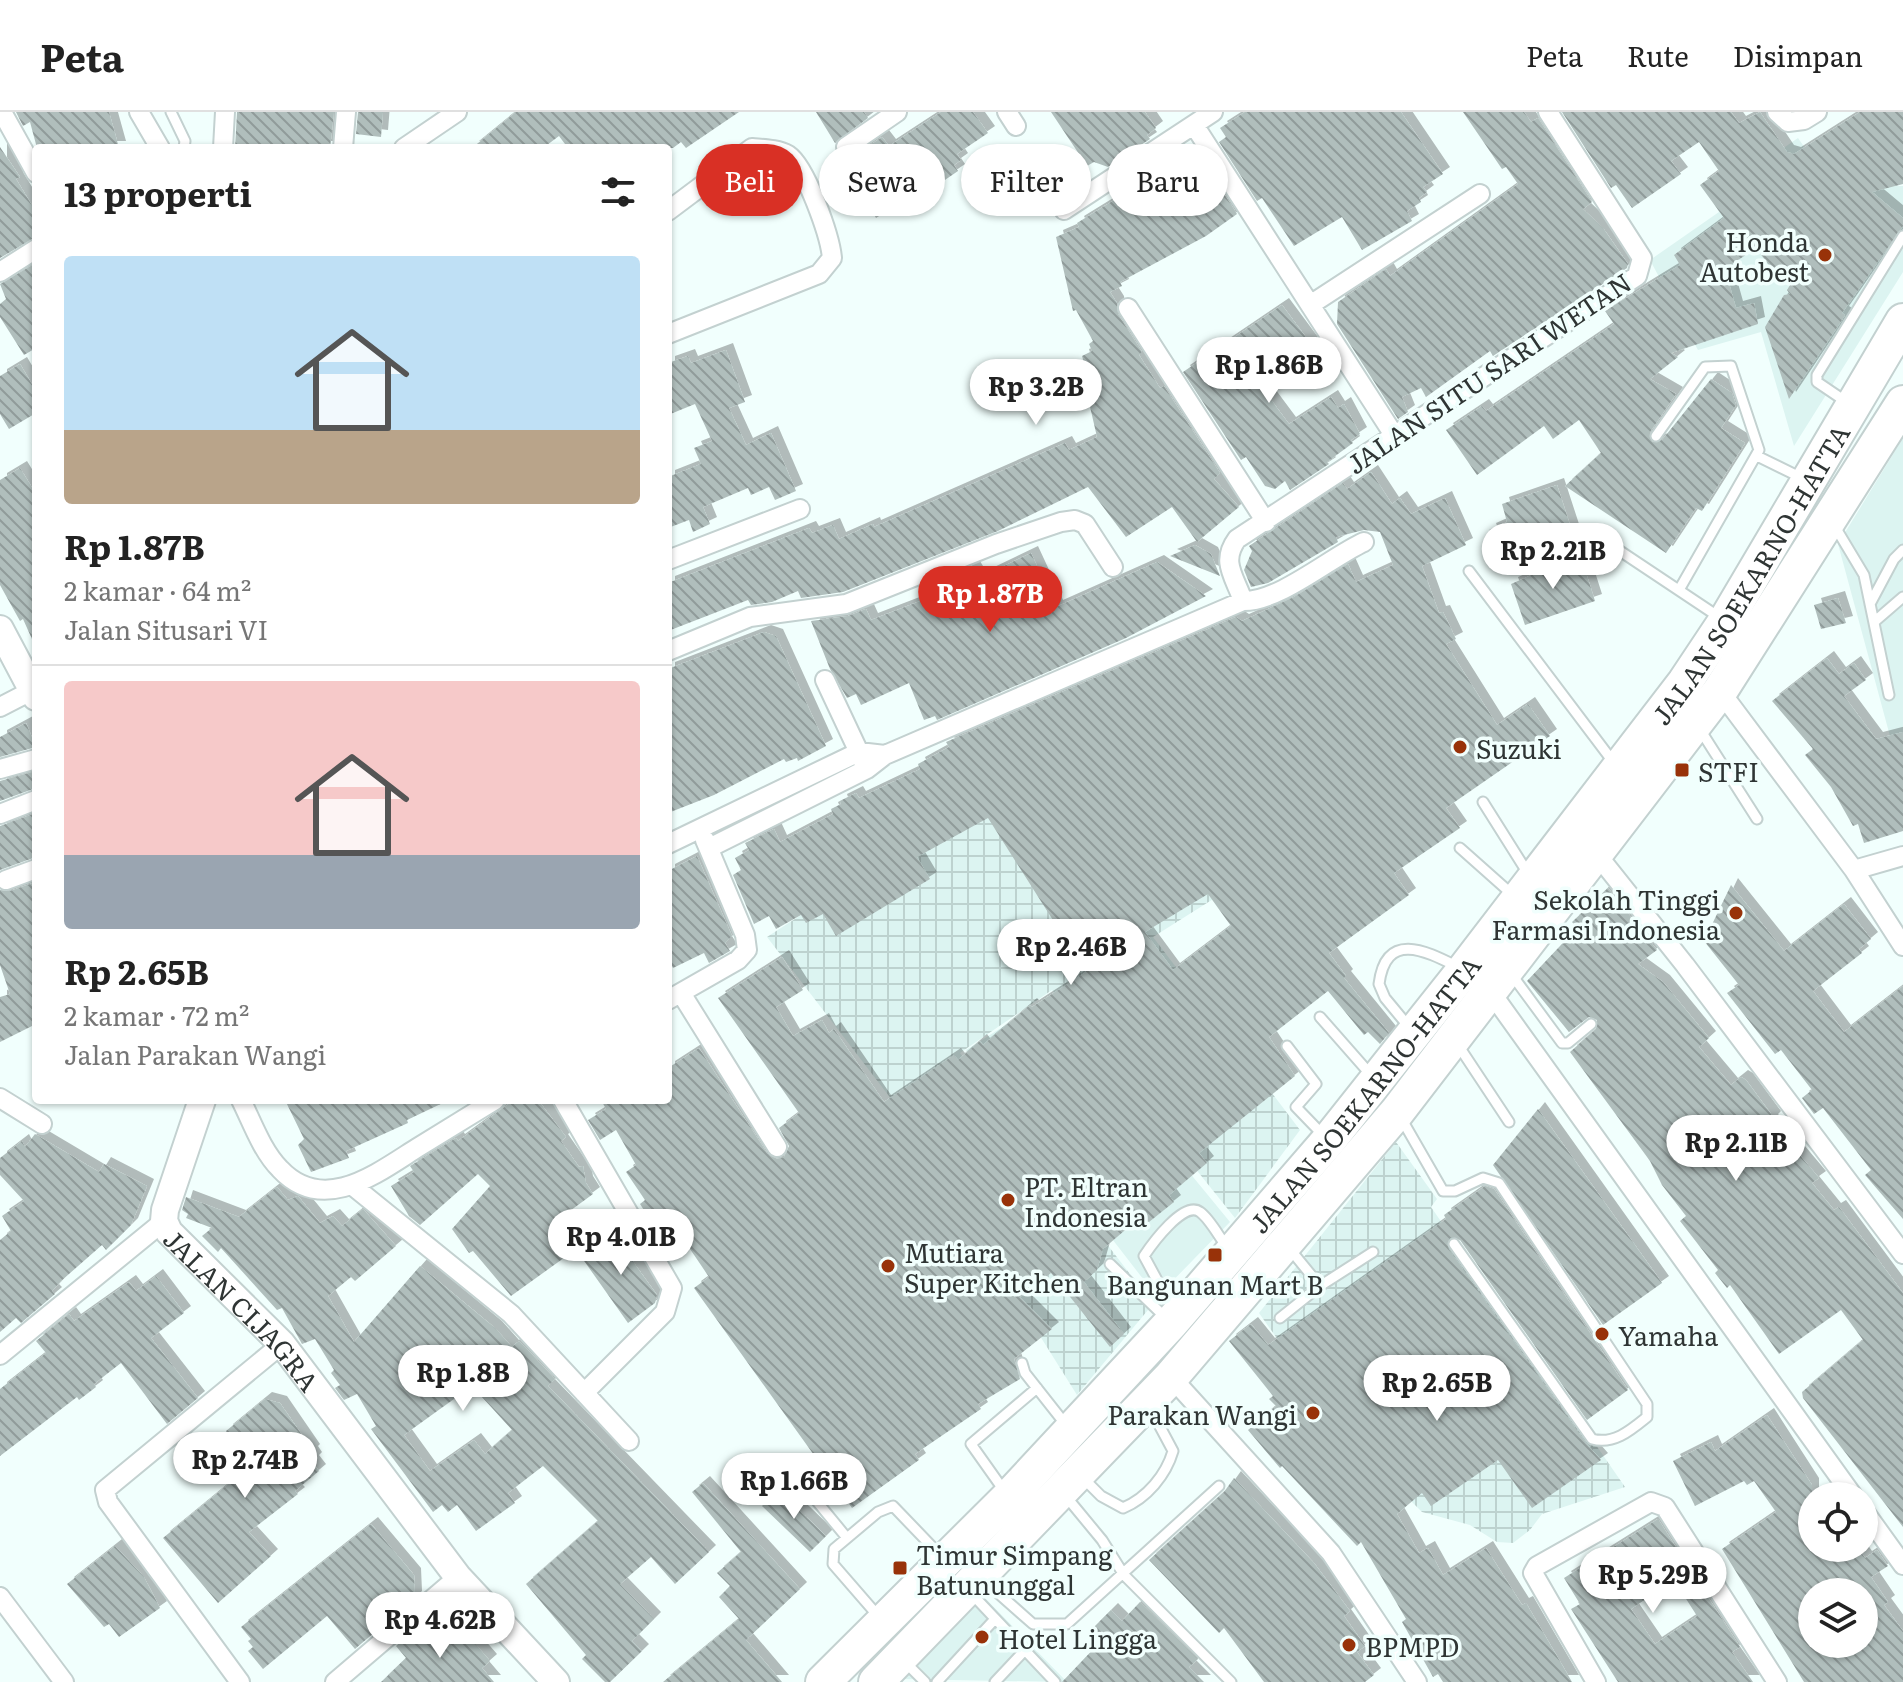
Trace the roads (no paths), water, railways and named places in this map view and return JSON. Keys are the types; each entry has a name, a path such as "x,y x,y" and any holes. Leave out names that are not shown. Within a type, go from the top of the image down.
{"highway":[{"name":"JALAN SOEKARNO-HATTA","path":"884,1675 1171,1377 1397,1112 1454,1039 1526,891 1685,682 1725,622 1903,321"},
{"name":"JALAN SOEKARNO-HATTA","path":"823,1682 1072,1432 1329,1140 1414,1033 1487,976 1595,852 1720,691 1903,403"}],"street":[{"path":"2,112 32,166"},
{"path":"139,112 158,144"},
{"path":"223,144 225,112"},
{"path":"343,144 346,112"},
{"path":"410,144 457,112"},
{"path":"850,144 897,112"},
{"path":"1091,192 1213,112"},
{"name":"JALAN SITU SARI WETAN","path":"1243,601 1227,564 1229,550 1237,539 1637,276 1642,258 1548,112"},
{"path":"1777,112 1788,122 1804,120 1817,112"},
{"path":"1194,125 1394,435"},
{"path":"672,208 752,148 780,151 794,160 824,220 832,253 831,263 819,274 672,332"},
{"path":"1310,305 1480,194"},
{"path":"0,272 32,252"},
{"path":"1128,308 1266,522"},
{"path":"672,558 800,509"},
{"path":"672,649 750,617 846,604 996,544 1061,522 1075,520 1085,524 1113,567"},
{"path":"672,842 863,760 885,755 1243,601 1290,585 1334,556 1364,542"},
{"path":"0,629 32,690"},
{"path":"825,680 863,760"},
{"path":"1720,691 1854,870 1903,946"},
{"path":"0,707 32,695"},
{"path":"0,769 32,760"},
{"path":"709,848 863,760"},
{"path":"0,814 32,802"},
{"path":"700,830 745,935 747,950 738,960 674,997 777,1147"},
{"path":"1595,852 1685,965 1903,1254"},
{"path":"1854,870 1903,856"},
{"path":"6,880 32,870"},
{"path":"1487,976 1843,1482"},
{"path":"0,1098 42,1124"},
{"name":"JALAN CIJAGRA","path":"201,1104 167,1210 169,1232 282,1344 458,1577 556,1682"},
{"path":"243,1104 268,1153 291,1179 319,1190 353,1186 488,1104"},
{"path":"565,1104 672,1288 672,1299 665,1312 584,1393"},
{"path":"353,1186 511,1314 629,1441"},
{"path":"0,1355 167,1210"},
{"path":"240,1682 108,1502 105,1490 282,1344"},
{"path":"1171,1377 1331,1553 1417,1682"},
{"path":"1596,1682 1533,1573 1537,1566 1644,1504 1659,1502 1777,1682"},
{"path":"1878,1530 1903,1565"},
{"path":"335,1682 458,1577"},
{"path":"0,1597 64,1682"}],"lane":[{"path":"171,112 185,144"},
{"path":"1854,406 1817,382 1817,375 1903,236"},
{"path":"1656,436 1705,367 1728,365 1732,368 1758,445 1757,456 1679,590"},
{"path":"1757,456 1809,481"},
{"path":"1830,520 1864,575 1889,695"},
{"path":"1596,535 1725,622"},
{"path":"1870,604 1894,559 1903,550"},
{"path":"1469,571 1592,739 1619,769"},
{"path":"1874,622 1903,597"},
{"path":"1695,722 1757,819"},
{"path":"1483,802 1526,891"},
{"path":"1460,848 1526,891"},
{"path":"1414,1033 1385,998 1379,984 1389,959 1401,949 1415,947 1487,976 1562,1043 1568,1043 1591,1024"},
{"path":"1320,1017 1376,1081"},
{"path":"1454,1039 1509,1122"},
{"path":"1287,1046 1316,1084 1297,1103 1297,1110 1329,1140"},
{"path":"1397,1112 1443,1191 1455,1191 1483,1178 1499,1183 1647,1404 1647,1417 1626,1434 1602,1442 1592,1439 1454,1244"},
{"path":"1178,1315 1148,1268 1144,1256 1150,1247 1181,1213 1191,1209 1199,1211 1232,1253"},
{"path":"1285,1245 1320,1286"},
{"path":"1280,1318 1320,1286 1373,1252"},
{"path":"1110,1264 1178,1315"},
{"path":"1022,1363 1037,1388 1072,1432"},
{"path":"1009,1497 971,1444 1037,1388"},
{"path":"1071,1483 1123,1508 1167,1471 1173,1451 1146,1403"},
{"path":"792,1471 847,1538"},
{"path":"1071,1483 1124,1575 1231,1682"},
{"path":"973,1583 1033,1624 1067,1624 1219,1486"},
{"path":"883,1623 833,1564 834,1549 878,1512 893,1506 946,1561"},
{"path":"973,1583 995,1619 1055,1682"},
{"path":"937,1682 995,1619"},
{"path":"995,1682 1025,1650"},
{"path":"884,1675 925,1682"}],"place":[{"name":"Honda Autobest","path":"1825,255"},
{"name":"Suzuki","path":"1460,747"},
{"name":"STFI","path":"1682,770"},
{"name":"Sekolah Tinggi Farmasi Indonesia","path":"1736,913"},
{"name":"PT. Eltran Indonesia","path":"1008,1200"},
{"name":"Bangunan Mart B","path":"1215,1255"},
{"name":"Mutiara Super Kitchen","path":"888,1266"},
{"name":"Yamaha","path":"1602,1334"},
{"name":"Parakan Wangi","path":"1313,1413"},
{"name":"Timur Simpang Batununggal","path":"900,1568"},
{"name":"Hotel Lingga","path":"982,1637"},
{"name":"BPMPD","path":"1349,1645"}]}
